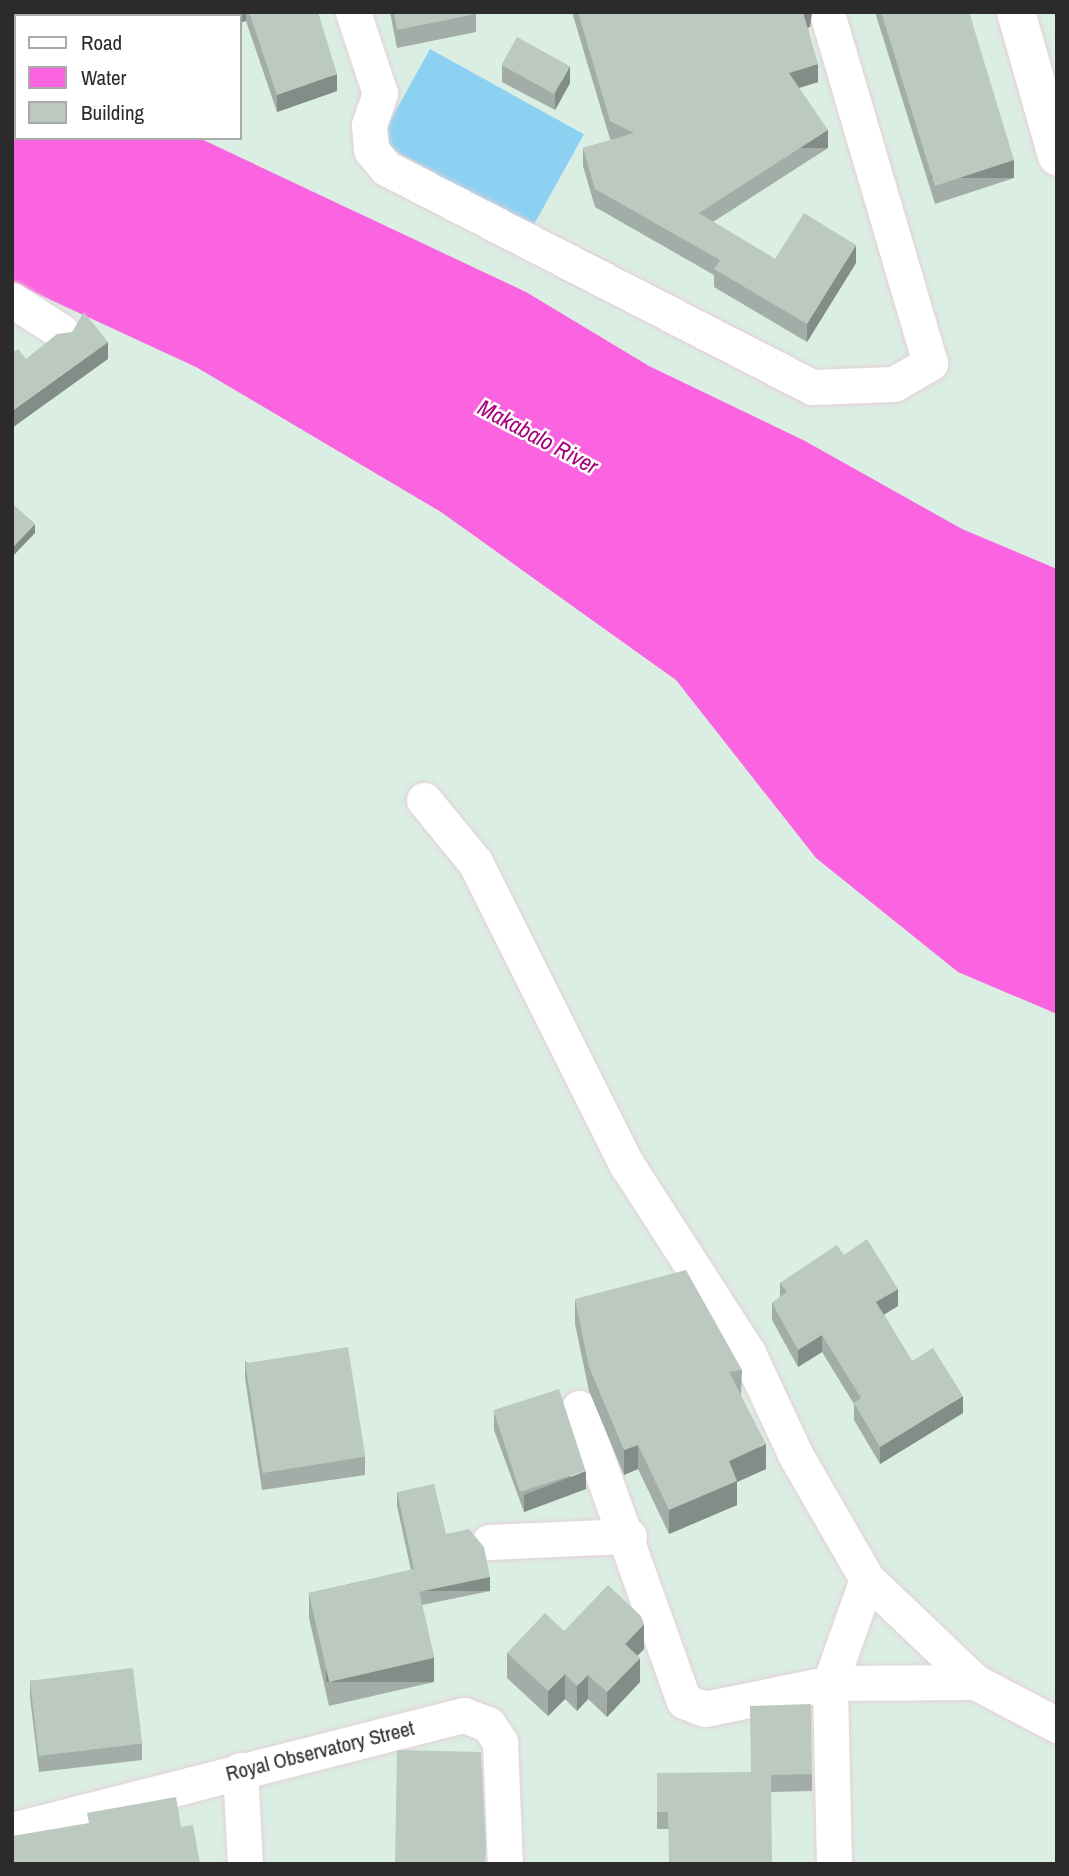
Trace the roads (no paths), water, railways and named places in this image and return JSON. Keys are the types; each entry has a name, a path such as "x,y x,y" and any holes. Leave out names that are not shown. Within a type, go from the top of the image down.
{"street":[{"path":"353,12 380,93 369,125 370,150 386,168 800,382 894,384 930,363 827,12"},
{"path":"1016,12 1057,156"},
{"path":"12,300 62,332"},
{"path":"424,800 475,862 627,1165 748,1353 796,1456 867,1579 975,1682 1057,1725"},
{"path":"579,1408 629,1536 684,1701 705,1709 830,1684 975,1682"},
{"path":"489,1542 629,1536"},
{"path":"834,1864 830,1684 867,1579"},
{"name":"Royal Observatory Street","path":"12,1829 464,1715 488,1724 500,1742 505,1864"},
{"path":"240,1770 245,1864"}],"water":[{"name":"Makabalo River","path":"12,66 14,140 203,140 526,292 649,366 805,441 962,529 1057,569 1057,1014 958,972 816,858 676,680 441,512 196,367 12,282"}]}
